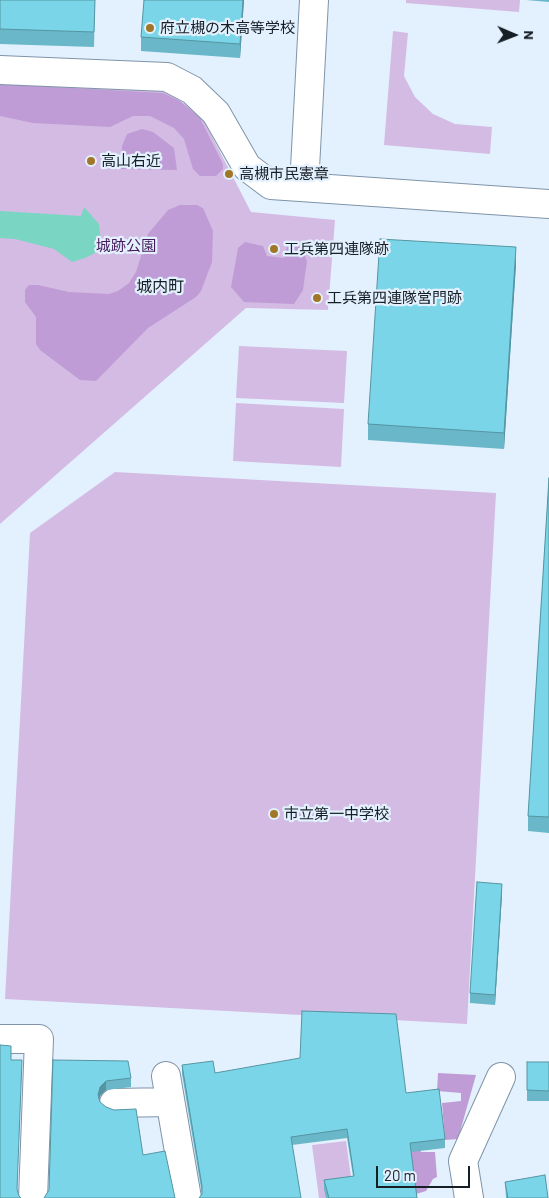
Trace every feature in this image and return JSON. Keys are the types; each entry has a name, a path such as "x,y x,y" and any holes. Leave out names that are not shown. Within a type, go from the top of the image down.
{"street":[{"path":"304,187 314,0"},
{"path":"0,70 167,77 192,90 216,113 247,167 271,185 549,204"},
{"path":"0,1039 39,1039 33,1198"},
{"path":"469,1198 463,1161 501,1077"},
{"path":"114,1103 168,1089 187,1198"}],"green space":[{"path":"406,0 520,0 519,12 406,3"},
{"path":"393,31 408,33 404,76 415,97 433,114 455,124 492,127 490,154 384,145"},
{"name":"城跡公園","path":"0,81 164,90 201,115 251,212 335,220 328,310 246,308 0,524"},
{"path":"239,346 347,351 344,403 236,398"},
{"path":"236,403 344,409 341,467 233,461"},
{"name":"市立第一中学校","path":"115,472 496,493 467,1024 5,999 30,533"},
{"path":"346,1141 352,1184 342,1198 319,1198 312,1145"}],"shaded area":[{"path":"0,84 163,93 180,101 200,118 223,164 223,169 216,176 200,176 193,169 184,139 174,128 150,116 133,116 110,127 33,123 0,116"},
{"path":"142,129 153,132 174,148 177,170 121,169 122,146 127,134"},
{"path":"180,205 197,205 203,208 213,231 212,262 201,291 196,297 148,328 96,381 80,380 40,350 36,344 36,317 25,302 25,290 29,285 38,285 69,292 109,294 118,291 129,283 136,272 148,234 168,210"},
{"path":"84,207 99,224 101,241 95,253 85,258 72,262 54,249 15,239 0,238 0,211 81,216"},
{"path":"245,242 263,246 267,256 284,258 287,247 301,247 307,261 303,290 294,304 244,302 231,287 238,248"},
{"path":"438,1073 476,1075 458,1139 445,1140 442,1103 461,1101 461,1093 437,1091"},
{"path":"416,1130 421,1152 435,1152 437,1177 433,1179 426,1191 416,1194 404,1156"}],"building":[{"path":"0,0 95,0 94,32 0,29"},
{"path":"144,0 243,0 240,44 141,37"},
{"path":"380,239 516,247 504,433 368,424"},
{"path":"549,478 549,817 528,816"},
{"path":"477,882 502,884 495,995 470,993"},
{"path":"302,1011 396,1014 406,1093 439,1089 445,1139 410,1143 417,1198 329,1198 324,1180 354,1176 347,1129 291,1137 301,1198 199,1198 202,1194 202,1186 182,1065 213,1061 215,1073 300,1058"},
{"path":"0,1045 11,1046 11,1060 22,1060 17,1189 21,1198 0,1198"},
{"path":"53,1060 128,1061 131,1078 106,1081 100,1087 98,1095 100,1102 114,1110 136,1109 143,1155 165,1151 175,1198 44,1198 49,1190"},
{"path":"527,1062 549,1062 549,1091 527,1090"},
{"path":"545,1175 548,1198 508,1198 505,1182"}],"place":[{"name":"府立槻の木高等学校","path":"150,28"},
{"name":"高山右近","path":"91,161"},
{"name":"高槻市民憲章","path":"229,174"},
{"name":"工兵第四連隊跡","path":"274,249"},
{"name":"工兵第四連隊営門跡","path":"317,298"},
{"name":"市立第一中学校","path":"274,814"}],"district":[{"name":"城内町","path":"160,287"}]}
